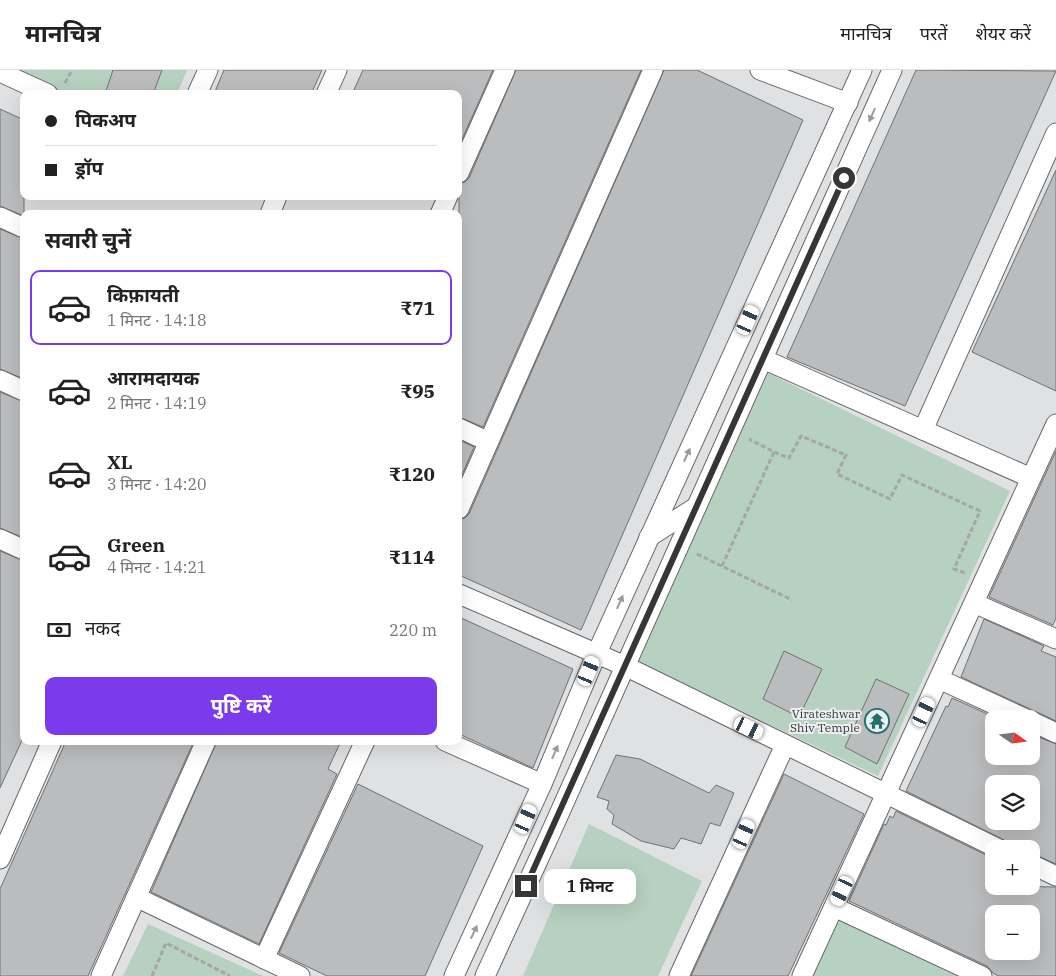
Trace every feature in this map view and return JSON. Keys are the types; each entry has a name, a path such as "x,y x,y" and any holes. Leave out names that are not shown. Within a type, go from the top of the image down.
{"street":[{"path":"199,90 208,70"},
{"path":"328,90 337,70"},
{"path":"462,166 505,70"},
{"path":"462,502 487,441 654,70"},
{"path":"760,70 848,103"},
{"path":"454,976 542,784 596,655 649,537 862,70"},
{"path":"485,976 892,70"},
{"path":"0,72 39,90"},
{"path":"923,430 1056,134"},
{"path":"0,217 20,226"},
{"path":"763,359 1032,478"},
{"path":"0,380 20,389"},
{"path":"802,976 1056,424"},
{"path":"462,429 487,441"},
{"path":"649,537 696,507"},
{"path":"0,539 20,548"},
{"path":"462,595 625,666 985,842"},
{"path":"974,602 1056,640"},
{"path":"939,679 1006,710"},
{"path":"1040,725 1056,732"},
{"path":"0,859 50,745"},
{"path":"101,976 204,745"},
{"path":"264,959 363,745"},
{"path":"454,745 542,784"},
{"path":"679,976 785,745"},
{"path":"1040,868 1056,876"},
{"path":"136,897 300,976"},
{"path":"834,907 982,976"}],"path":[{"path":"731,431 789,458 801,436 846,455 837,474 890,499 902,475 980,511 954,569 984,582"},
{"path":"722,566 774,452"},
{"path":"696,554 792,600"},
{"path":"152,976 166,943 230,976"}],"green space":[{"path":"13,70 187,70 179,90 57,90"},
{"path":"768,373 1010,491 878,776 637,661"},
{"path":"589,824 702,881 658,976 523,976"},
{"path":"837,918 958,976 809,976"},
{"path":"148,924 263,976 123,976"}],"building":[{"path":"113,70 162,70 154,90 106,90"},
{"path":"224,70 322,70 313,90 216,90"},
{"path":"363,70 493,70 462,139 462,90 354,90"},
{"path":"516,70 641,70 483,427 462,418 462,210 459,210 459,200 462,200 462,183 469,178"},
{"path":"664,70 697,70 803,120 581,630 462,576 462,519 469,514"},
{"path":"916,70 1056,71 905,406 787,357"},
{"path":"0,109 20,118 20,200 24,200 24,210 20,210 20,214 0,206"},
{"path":"1056,170 1056,391 972,352"},
{"path":"0,229 20,237 20,377 0,369"},
{"path":"0,392 20,400 20,536 0,528"},
{"path":"462,441 474,447 462,475"},
{"path":"1056,451 1056,618 1053,625 989,597"},
{"path":"0,551 20,559 20,745 0,788"},
{"path":"462,618 573,669 533,768 462,735"},
{"path":"984,619 1044,646 1041,651 1056,657 1056,721 1040,714 1040,710 1032,710 961,677"},
{"path":"784,651 822,669 799,717 763,699"},
{"name":"Virateshwar Shiv Temple","path":"876,679 909,694 877,764 845,747"},
{"path":"952,698 985,713 985,765 1040,765 1040,738 1056,744 1056,864 1040,857 1040,840 1004,840 906,791 946,706 948,707"},
{"path":"64,745 192,745 88,976 0,976 0,889"},
{"path":"215,745 339,745 328,769 337,774 259,944 151,892"},
{"path":"616,755 640,759 709,793 716,785 734,793 720,826 710,823 701,844 681,838 674,849 641,841 612,824 614,815 607,809 609,801 597,797"},
{"path":"784,774 864,814 788,976 691,976"},
{"path":"358,784 483,846 425,976 327,976 279,953"},
{"path":"896,811 985,855 985,895 1040,895 1040,887 1056,887 1056,976 998,976 987,966 849,901 884,824 886,825 890,816 893,818"}],"place":[{"name":"Virateshwar Shiv Temple","path":"877,721"}],"route":[{"path":"526,886 844,178"}]}
